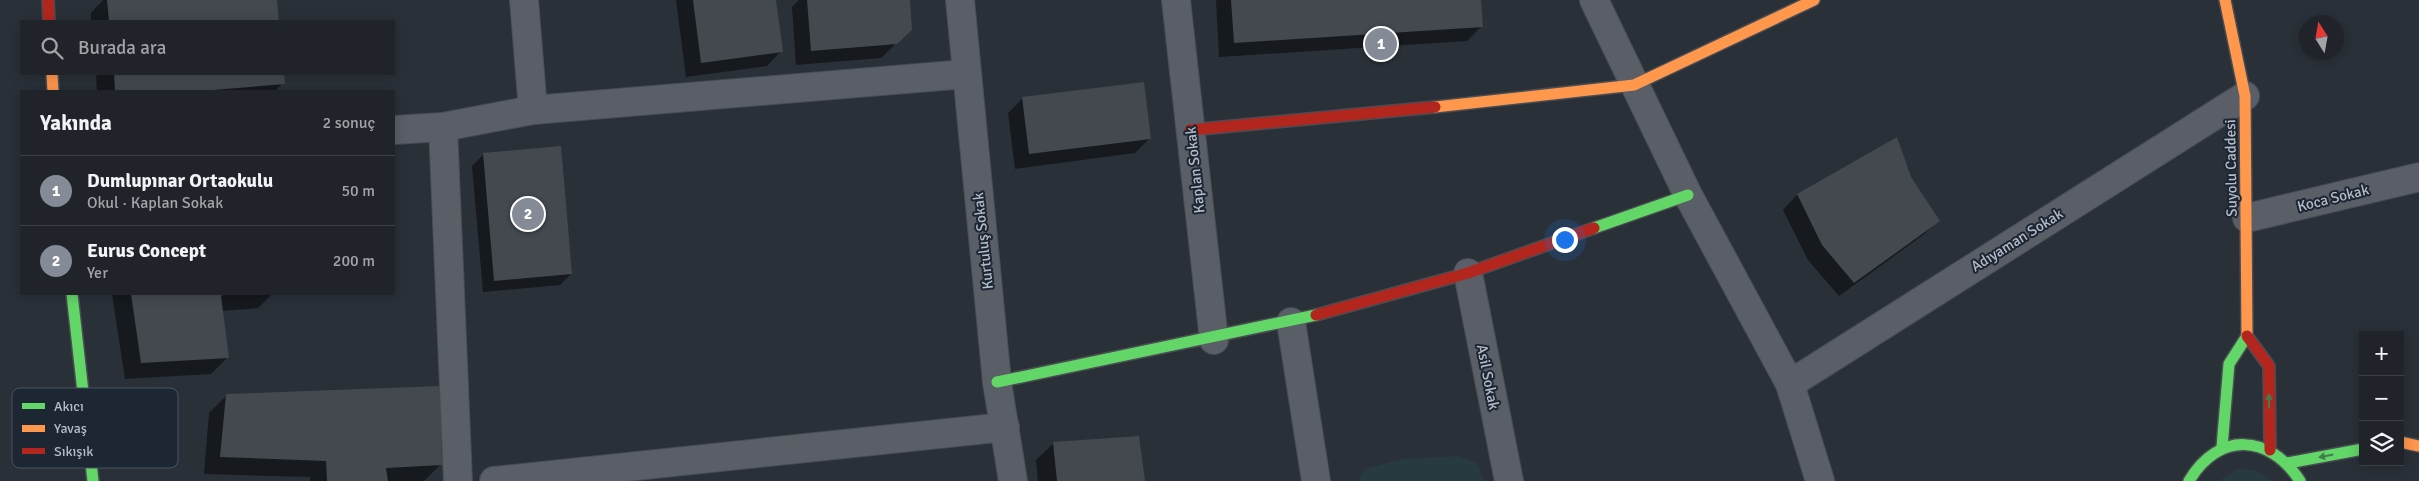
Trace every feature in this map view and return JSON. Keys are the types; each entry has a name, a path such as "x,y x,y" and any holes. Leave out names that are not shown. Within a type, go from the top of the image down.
{"street":[{"path":"48,0 49,20"},
{"path":"524,0 534,110"},
{"name":"Kurtuluş Sokak","path":"960,0 998,382 1013,481"},
{"name":"Kaplan Sokak","path":"1176,0 1214,340"},
{"path":"1594,0 1688,195 1790,384 1820,481"},
{"path":"1190,130 1456,105 1634,85 1814,0"},
{"name":"Suyolu Caddesi","path":"2225,0 2244,96 2247,336"},
{"path":"395,130 443,127 534,110 966,74"},
{"path":"52,75 53,90"},
{"name":"Adıyaman Sokak","path":"1790,384 2244,96"},
{"path":"443,127 458,481"},
{"name":"Koca Sokak","path":"2247,218 2419,177"},
{"path":"998,382 1214,340 1291,322 1468,274 1688,195"},
{"name":"Asil Sokak","path":"1468,274 1509,481"},
{"path":"72,295 83,388"},
{"path":"1291,322 1316,481"},
{"path":"2222,448 2229,364 2247,336 2269,366 2270,450"},
{"path":"494,481 1004,428"},
{"path":"2404,443 2419,446"},
{"path":"2189,481 2192,474 2205,458 2222,448 2242,444 2262,446 2277,453 2288,463 2300,481"},
{"path":"2288,463 2359,449"},
{"path":"92,468 94,481"}],"green space":[{"path":"1459,456 1477,463 1484,481 1358,481 1365,469 1403,459"},
{"path":"2247,469 2258,471 2272,481 2219,481 2235,470"}],"building":[{"path":"107,0 277,0 279,20 109,20"},
{"path":"693,0 776,0 783,52 701,63"},
{"path":"807,0 910,0 912,30 897,44 811,51"},
{"path":"1231,0 1481,0 1483,27 1234,43"},
{"path":"114,75 284,75 285,84 213,90 115,90"},
{"path":"1144,82 1151,139 1029,154 1022,97"},
{"path":"1897,137 1911,177 1940,221 1854,283 1822,245 1797,194"},
{"path":"561,146 572,274 494,281 483,153"},
{"path":"131,295 223,295 221,296 229,358 141,363"},
{"path":"440,386 442,465 386,468 388,481 327,481 326,461 220,457 226,394"},
{"path":"1139,436 1145,481 1057,481 1053,442"}],"traffic: fast":[{"path":"1594,228 1688,195"},
{"path":"72,295 83,388"},
{"path":"997,382 1316,315"},
{"path":"2222,447 2229,364 2247,336"},
{"path":"2189,481 2201,465 2214,453 2229,447 2244,445 2259,447 2274,454 2288,465 2300,481"},
{"path":"2288,463 2359,450"},
{"path":"92,468 93,481"}],"traffic: slow":[{"path":"1435,107 1634,85 1814,0"},
{"path":"2225,0 2245,96 2247,336"},
{"path":"52,75 53,90"},
{"path":"2404,443 2419,446"}],"traffic: jam":[{"path":"48,0 49,20"},
{"path":"1190,130 1435,107"},
{"path":"1316,315 1468,273 1594,228"},
{"path":"2247,336 2269,366 2270,450"}],"place":[{"name":"Dumlupınar Ortaokulu","path":"1381,44"},
{"name":"Eurus Concept","path":"528,214"}]}
